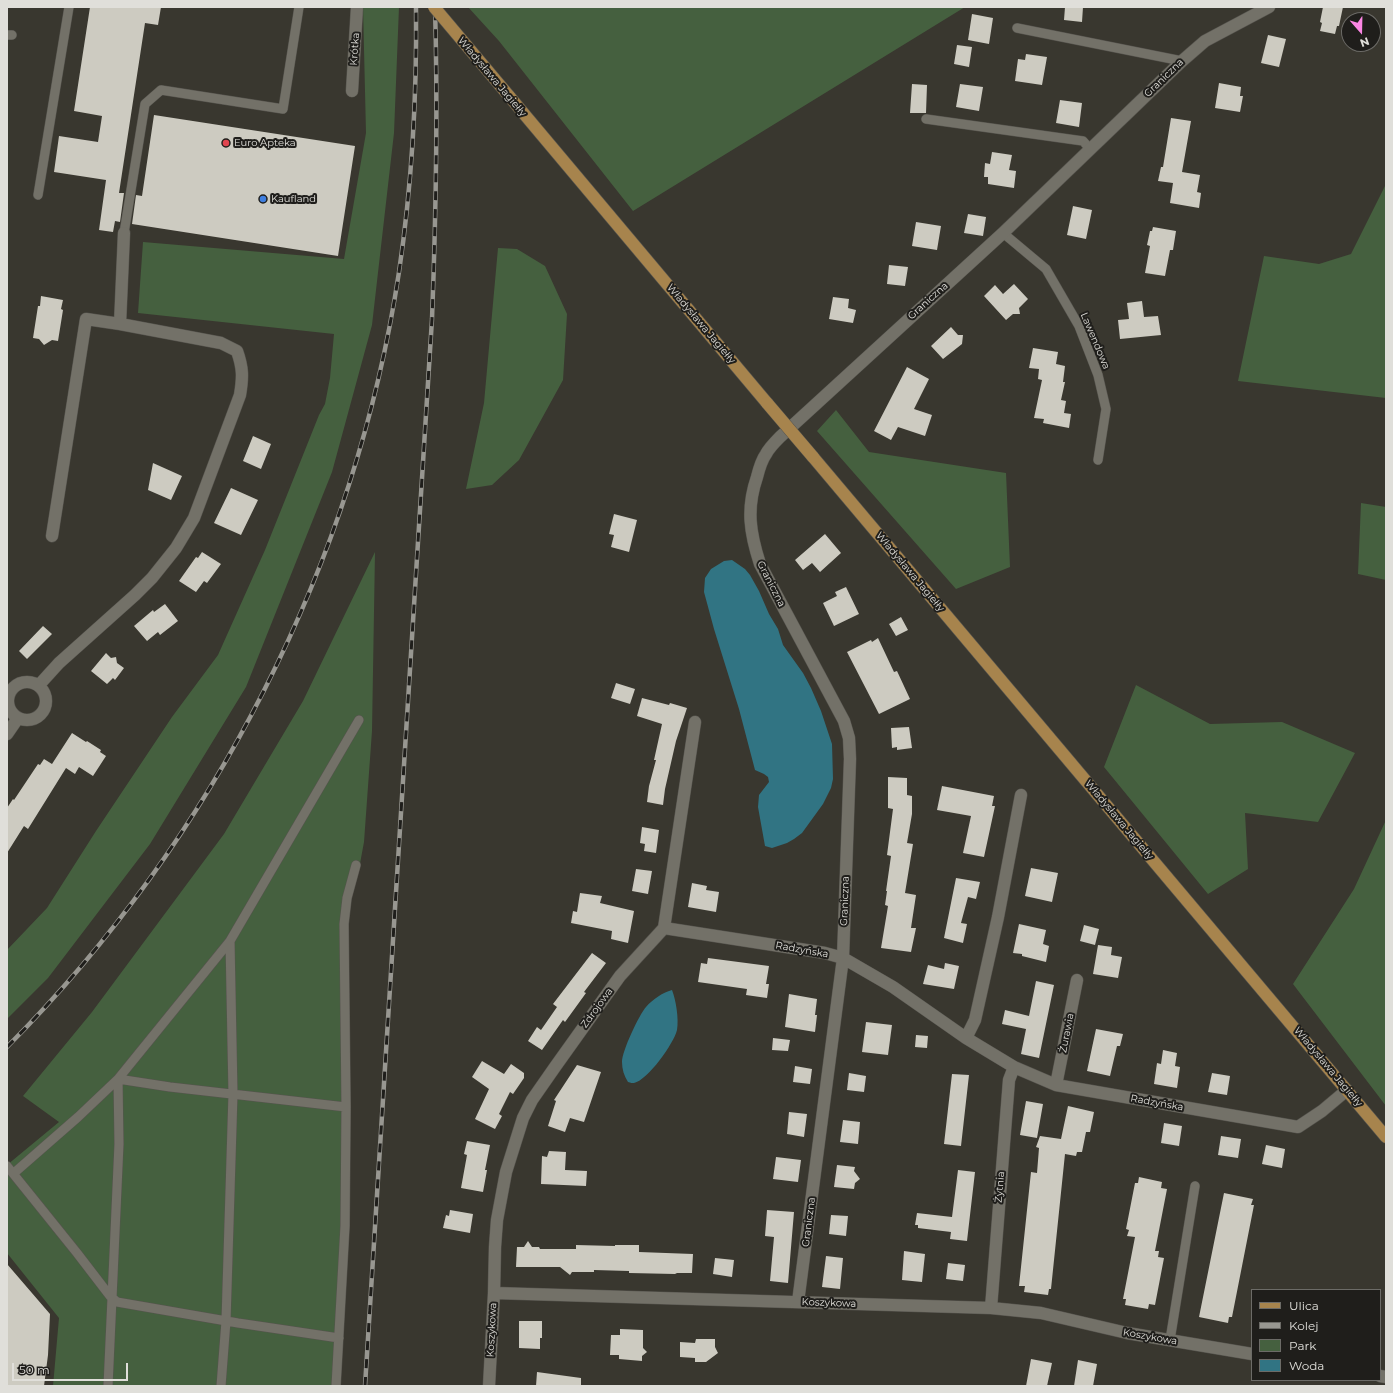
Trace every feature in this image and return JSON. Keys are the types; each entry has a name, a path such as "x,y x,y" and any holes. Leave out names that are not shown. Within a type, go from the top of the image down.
{"main road":[{"name":"Władysława Jagiełły","path":"434,7 1386,1137"}],"street":[{"name":"Krótka","path":"352,90 357,7"},
{"name":"Graniczna","path":"798,1302 843,958 850,759 849,738 844,721 760,564 753,542 750,524 750,502 766,453 780,437 1003,233 1182,60 1205,41 1269,7"},
{"path":"120,324 124,233"},
{"path":"39,685 59,663 152,578 176,548 194,518 240,396 243,378 242,365 237,351 221,343 86,319 52,536"},
{"path":"24,681 39,685 47,700 46,708 34,719 26,720 18,718 12,713 8,706 9,689 24,681"},
{"path":"7,734 18,718"},
{"path":"664,928 695,722"},
{"path":"966,1038 975,1020 998,917 1022,795"},
{"name":"Radzyńska","path":"664,928 825,953 843,958 893,987 966,1038 1014,1066 1056,1085 1298,1127 1322,1111 1347,1090"},
{"name":"Zdrojowa","path":"494,1293 497,1220 506,1172 524,1118 532,1100 620,976 664,928"},
{"name":"Żurawia","path":"1056,1085 1077,980"},
{"name":"Żytnia","path":"991,1308 1009,1080 1014,1066"},
{"name":"Koszykowa","path":"490,1386 494,1293 991,1308 1041,1313 1128,1333 1251,1354"}],"lane":[{"path":"38,195 69,7"},
{"path":"124,233 145,104 161,90 283,109 299,7"},
{"path":"1017,28 1182,60"},
{"path":"926,119 1083,141 1090,149"},
{"name":"Lawendowa","path":"1003,233 1046,269 1079,326 1098,375 1106,408 1098,460"},
{"path":"14,1173 78,1117 118,1079 230,940 360,720"},
{"path":"336,1386 345,1226 346,1107 344,924 347,898 356,865"},
{"path":"221,1386 226,1321 233,1094 230,940"},
{"path":"118,1079 170,1087 346,1107"},
{"path":"108,1386 119,1144 118,1079"},
{"path":"7,1166 112,1298 117,1302 226,1321 339,1338"},
{"path":"1170,1340 1196,1186"}],"green space":[{"path":"363,7 399,7 394,133 372,325 332,472 246,687 150,844 48,978 7,1019 7,950 47,908 172,717 218,655 265,550 319,415 325,404 330,378 334,334 138,313 143,242 344,259 366,133"},
{"path":"468,7 965,7 633,211 499,41"},
{"path":"1386,184 1386,398 1238,381 1264,256 1319,264 1351,254"},
{"path":"498,248 517,249 545,266 567,314 563,380 519,460 492,485 466,489 484,403"},
{"path":"836,410 869,452 1006,473 1010,567 956,589 817,431"},
{"path":"1361,503 1386,507 1386,580 1358,574"},
{"path":"375,552 372,731 364,842 359,869 350,898 347,924 339,1386 53,1386 59,1318 7,1253 7,1165 59,1122 23,1096 92,1012 224,834 303,701"},
{"path":"1136,685 1210,724 1282,722 1355,753 1318,822 1245,813 1248,869 1208,894 1104,767"},
{"path":"1386,820 1386,1106 1293,984 1354,889"}],"water":[{"path":"732,560 745,569 759,591 769,614 778,629 783,645 803,673 811,688 821,711 832,744 833,779 831,788 823,804 802,833 787,843 772,848 765,846 758,807 759,795 769,782 768,777 755,770 739,709 704,592 705,578 711,569 724,561"},
{"path":"672,990 676,1004 678,1026 675,1036 666,1052 646,1075 634,1083 628,1082 622,1067 622,1062 635,1025 649,1004 661,995"}],"building":[{"path":"90,7 161,7 158,25 145,23 119,193 124,193 120,222 115,221 113,232 99,230 106,180 54,172 59,136 98,142 102,116 74,111"},
{"path":"1065,7 1083,7 1082,22 1064,20"},
{"path":"1323,7 1343,7 1339,26 1337,26 1335,34 1320,31 1322,23 1320,22"},
{"path":"972,14 993,18 989,44 968,40"},
{"path":"1268,35 1286,39 1279,67 1261,63"},
{"path":"957,45 972,47 969,67 954,64"},
{"path":"1026,54 1047,57 1042,85 1015,81 1018,59 1025,60"},
{"path":"1219,83 1241,87 1240,96 1243,96 1240,112 1215,108"},
{"path":"912,84 927,85 926,113 910,113"},
{"path":"960,84 983,87 979,111 956,107"},
{"path":"1060,100 1082,103 1079,127 1056,123"},
{"path":"154,115 355,146 338,256 132,224 136,195 142,196"},
{"path":"1171,118 1191,121 1182,172 1200,175 1197,192 1201,193 1199,208 1170,203 1173,183 1158,181 1161,167 1163,167"},
{"path":"992,152 1012,155 1009,170 1016,171 1014,188 988,184 988,177 984,177 985,163 990,164"},
{"path":"1073,206 1092,210 1086,239 1067,235"},
{"path":"968,214 986,217 983,236 964,233"},
{"path":"916,222 941,226 937,250 912,246"},
{"path":"1153,227 1176,231 1173,250 1170,250 1165,276 1145,273 1150,246 1147,245 1150,231 1152,231"},
{"path":"889,265 908,267 905,286 887,284"},
{"path":"1014,284 1028,299 1019,308 1020,314 1013,314 1006,320 984,296 995,285 1003,294"},
{"path":"41,296 63,300 61,309 63,310 58,341 52,340 44,345 39,339 33,338"},
{"path":"833,297 849,299 848,308 856,310 853,323 829,319"},
{"path":"1142,301 1144,317 1158,316 1161,335 1120,339 1118,320 1129,319 1127,303"},
{"path":"951,327 958,335 963,335 962,344 943,359 931,346"},
{"path":"1033,348 1058,352 1056,364 1065,366 1063,382 1065,382 1061,400 1066,401 1064,413 1071,414 1069,428 1043,423 1044,419 1034,418 1042,380 1038,379 1039,369 1029,368"},
{"path":"907,367 929,379 914,409 932,415 925,436 898,427 891,440 874,431"},
{"path":"253,436 271,444 261,469 243,461"},
{"path":"153,463 182,476 171,500 148,490"},
{"path":"231,488 258,500 241,535 214,523"},
{"path":"614,514 637,520 629,552 611,547 614,535 609,534"},
{"path":"825,534 841,553 820,572 812,563 803,570 795,560"},
{"path":"202,552 221,564 207,583 204,581 196,592 179,581 196,557 198,558"},
{"path":"846,587 859,614 834,626 823,603 837,596 835,592"},
{"path":"165,604 178,621 160,635 158,632 147,641 134,626 153,610 154,612"},
{"path":"901,617 908,630 896,636 889,624"},
{"path":"43,626 52,634 27,659 19,651"},
{"path":"878,638 894,672 897,671 910,699 879,714 847,652"},
{"path":"106,653 111,658 116,657 117,663 124,668 115,680 113,678 107,684 91,671"},
{"path":"616,683 635,689 630,704 611,698"},
{"path":"642,698 687,708 676,741 665,789 663,805 647,802 662,724 637,716"},
{"path":"909,727 912,748 897,750 897,747 892,748 891,728"},
{"path":"72,733 101,750 100,752 106,756 93,776 79,767 75,774 66,768 28,829 24,826 7,853 7,808 38,764 40,765 44,759 52,764"},
{"path":"888,777 907,778 907,795 912,796 912,814 907,843 913,844 905,893 916,895 911,928 916,928 911,952 881,948 888,906 885,905 891,856 887,855 893,809 888,808"},
{"path":"942,786 994,796 992,806 995,806 984,857 963,853 971,816 937,810"},
{"path":"642,827 659,830 656,853 644,851 645,844 640,843"},
{"path":"1031,868 1058,873 1052,902 1025,896"},
{"path":"636,869 652,871 648,894 632,891"},
{"path":"956,878 980,882 976,899 968,897 961,923 967,924 963,943 944,938"},
{"path":"692,883 707,886 706,890 719,892 716,912 688,907"},
{"path":"580,893 602,896 600,903 634,911 628,943 611,939 612,931 571,923 573,911 577,912"},
{"path":"1019,924 1046,930 1043,944 1049,946 1046,962 1022,956 1022,954 1013,953"},
{"path":"1084,925 1099,929 1095,945 1080,941"},
{"path":"1098,945 1112,947 1111,955 1122,957 1118,978 1093,974"},
{"path":"592,953 606,963 584,992 586,993 565,1022 563,1020 542,1050 528,1041 537,1027 541,1030 557,1007 553,1004"},
{"path":"708,958 769,966 766,984 769,984 767,998 746,995 747,989 698,982 701,963 707,964"},
{"path":"945,963 959,966 954,989 923,984 928,965 944,969"},
{"path":"1036,981 1054,985 1039,1058 1021,1054 1026,1029 1002,1024 1005,1010 1029,1016"},
{"path":"789,994 817,999 815,1032 785,1027"},
{"path":"866,1022 892,1025 888,1055 862,1052"},
{"path":"1096,1029 1123,1034 1120,1046 1117,1046 1110,1076 1087,1071"},
{"path":"916,1035 928,1036 927,1048 915,1047"},
{"path":"773,1038 790,1040 788,1051 772,1050"},
{"path":"1163,1050 1177,1053 1175,1066 1180,1067 1177,1088 1154,1084 1157,1063 1161,1064"},
{"path":"482,1061 504,1074 511,1064 524,1073 524,1078 513,1094 510,1092 499,1114 502,1116 495,1129 475,1119 489,1089 472,1077"},
{"path":"577,1065 601,1072 584,1122 570,1118 565,1132 548,1126 556,1101 554,1100"},
{"path":"795,1066 812,1069 810,1084 793,1082"},
{"path":"849,1073 866,1076 864,1092 847,1090"},
{"path":"1212,1073 1230,1076 1227,1095 1208,1092"},
{"path":"952,1074 969,1075 961,1146 944,1144"},
{"path":"1026,1101 1043,1104 1037,1138 1020,1135"},
{"path":"1068,1106 1094,1112 1090,1132 1086,1132 1082,1152 1077,1152 1076,1156 1065,1154 1051,1289 1049,1289 1048,1295 1024,1292 1025,1286 1019,1286 1031,1172 1037,1173 1039,1148 1036,1147 1040,1136 1061,1139"},
{"path":"789,1112 807,1114 804,1137 787,1134"},
{"path":"843,1120 860,1122 858,1144 840,1142"},
{"path":"1164,1123 1182,1126 1179,1146 1161,1143"},
{"path":"1221,1136 1241,1139 1238,1158 1218,1155"},
{"path":"467,1141 490,1145 485,1170 487,1170 483,1192 461,1188 467,1155 464,1154"},
{"path":"1266,1145 1285,1149 1282,1168 1262,1164"},
{"path":"549,1151 566,1152 565,1170 587,1171 586,1186 541,1184 542,1156 547,1157"},
{"path":"776,1157 801,1160 798,1182 773,1179"},
{"path":"837,1165 855,1167 854,1171 860,1179 855,1183 854,1189 834,1187"},
{"path":"958,1170 975,1172 967,1241 950,1239 951,1232 918,1228 918,1225 915,1225 917,1213 952,1217"},
{"path":"1139,1177 1162,1182 1161,1188 1167,1189 1155,1251 1159,1251 1158,1257 1164,1258 1155,1305 1149,1304 1148,1309 1125,1305 1126,1299 1123,1299 1135,1237 1127,1236 1129,1230 1126,1229 1135,1183 1138,1183"},
{"path":"1224,1193 1253,1199 1251,1205 1254,1205 1232,1317 1229,1317 1228,1323 1199,1317"},
{"path":"450,1210 473,1214 470,1233 443,1228 446,1215 449,1216"},
{"path":"767,1210 794,1212 788,1283 770,1281 774,1237 765,1236"},
{"path":"831,1215 848,1216 846,1236 829,1234"},
{"path":"528,1241 532,1247 539,1247 540,1249 576,1249 576,1245 639,1245 639,1252 693,1254 692,1273 629,1273 629,1271 594,1270 594,1272 572,1272 570,1275 560,1267 516,1267 517,1247 524,1247"},
{"path":"904,1251 925,1254 922,1282 902,1280"},
{"path":"826,1256 843,1258 840,1289 822,1287"},
{"path":"715,1258 734,1260 732,1277 713,1274"},
{"path":"948,1263 965,1265 963,1281 946,1279"},
{"path":"7,1264 50,1314 48,1355 44,1386 7,1386"},
{"path":"519,1321 542,1321 542,1338 540,1338 540,1349 519,1348"},
{"path":"620,1329 643,1330 643,1348 647,1352 642,1356 642,1361 619,1359 619,1355 610,1355 611,1335 620,1335"},
{"path":"696,1339 715,1339 715,1347 718,1353 706,1362 695,1362 695,1358 680,1357 680,1342 695,1343"},
{"path":"1031,1359 1052,1363 1047,1386 1026,1386"},
{"path":"1078,1360 1097,1364 1093,1386 1074,1386"},
{"path":"537,1372 581,1378 581,1386 536,1386"}],"railway":[{"path":"7,1047 81,966 149,879 210,787 264,690 310,590 348,486 378,380 399,272 404,239 413,140 416,74 416,7"},
{"path":"365,1386 432,319 436,163 435,7"}],"place":[{"name":"Euro Apteka","path":"226,143"},
{"name":"Kaufland","path":"263,199"}]}
